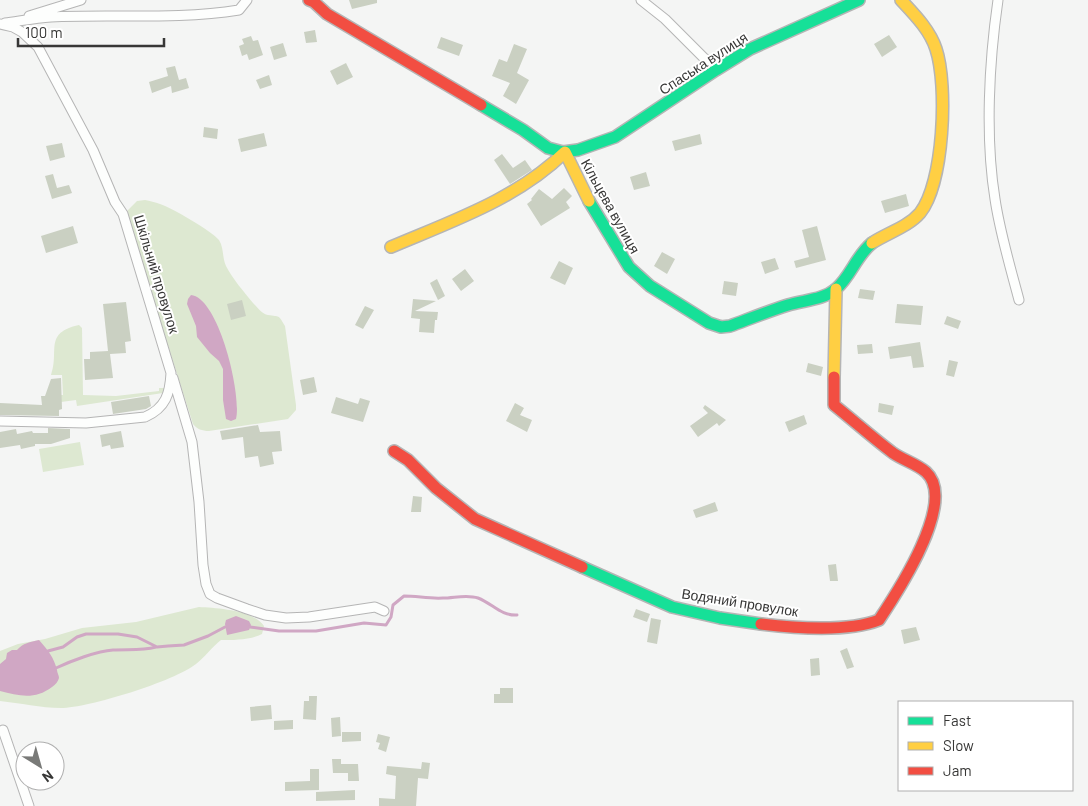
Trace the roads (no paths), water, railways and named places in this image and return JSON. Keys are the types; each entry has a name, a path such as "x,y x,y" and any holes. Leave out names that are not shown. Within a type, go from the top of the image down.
{"street":[{"path":"0,24 81,0"},
{"path":"0,24 50,17 223,13 239,10 247,0"},
{"path":"309,0 327,14 523,130 546,146 557,151 566,152"},
{"path":"641,0 665,19 704,58 721,68"},
{"name":"Спаська вулиця","path":"390,246 477,210 509,194 542,173 566,152 615,138 764,41 859,0"},
{"path":"836,289 864,249 874,241 908,222 921,211 929,195 935,174 942,133 943,108 940,63 937,50 931,39 901,0"},
{"path":"998,0 993,31 990,140 995,198 1005,251 1020,300"},
{"name":"Шкільний провулок","path":"0,24 22,32 38,47 93,150 123,214 171,373 170,389 167,398 154,413 145,417 86,423 0,421"},
{"name":"Кільцева вулиця","path":"566,152 594,211 629,268 650,286 709,323 721,327 730,326 836,289"},
{"name":"Водяний провулок","path":"394,452 408,460 436,488 475,519 672,607 777,626 828,627 874,622 879,620 885,611 926,538 934,508 935,491 928,473 894,454 834,405 836,289"},
{"path":"171,373 192,442 199,502 202,560 206,584 210,594 265,615 286,618 309,617 375,607 384,611"},
{"path":"3,730 29,806"}],"waterway":[{"path":"250,627 279,631 316,631 364,623 386,625 391,617 393,605 404,596 438,598 474,597 483,600 506,614 517,615"},
{"path":"48,651 63,647 77,637 86,634 118,634 137,637 157,647 184,645 225,627"},
{"path":"56,668 99,652 156,647"}]}
